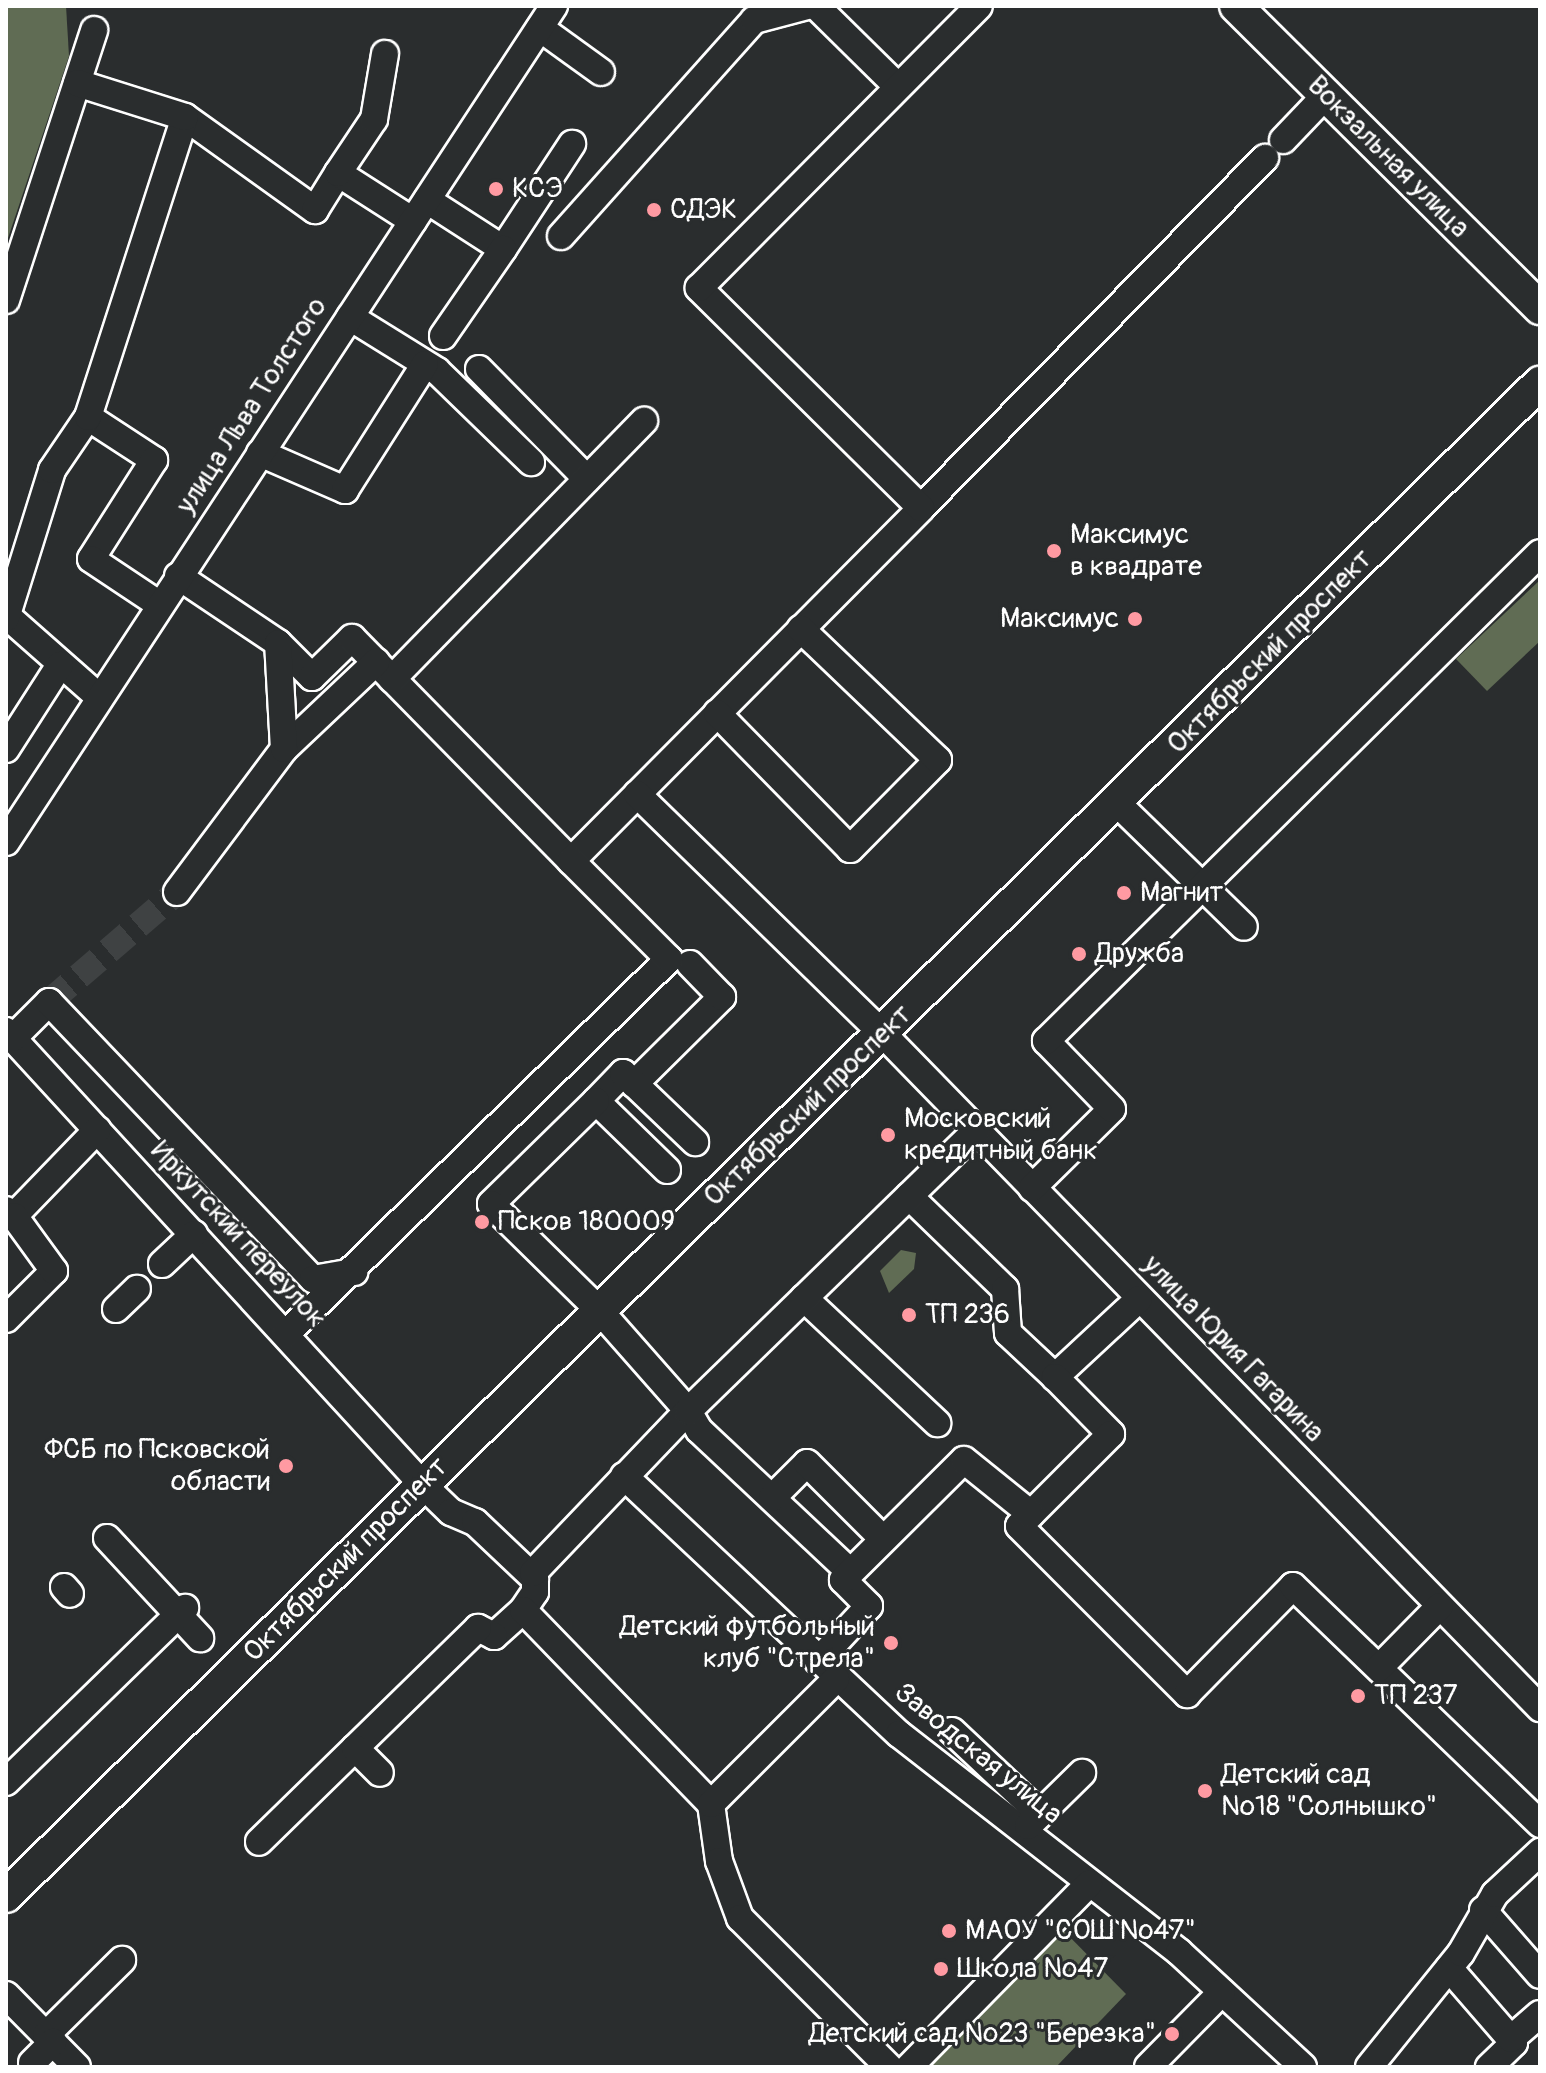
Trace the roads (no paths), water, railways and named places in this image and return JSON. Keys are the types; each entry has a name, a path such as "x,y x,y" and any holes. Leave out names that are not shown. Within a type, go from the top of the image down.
{"main road":[{"name":"Вокзальная улица","path":"1236,6 1540,308"},
{"name":"Октябрьский проспект","path":"6,1896 1534,394"}],"street":[{"path":"561,236 754,20 807,6"},
{"path":"816,6 898,87"},
{"path":"921,508 699,288 979,6"},
{"path":"547,17 601,72"},
{"name":"улица Льва Толстого","path":"7,839 547,17"},
{"path":"6,300 94,30"},
{"path":"77,83 185,117 315,210 374,119 385,54"},
{"path":"571,861 1325,96"},
{"path":"100,698 7,617 52,470 88,417 185,117"},
{"path":"443,336 572,144"},
{"path":"338,173 503,249"},
{"path":"350,317 425,364 531,462"},
{"path":"260,453 345,490 425,364"},
{"path":"479,369 587,479"},
{"path":"88,417 154,460 91,559 160,605"},
{"path":"177,892 284,749 384,671 644,421"},
{"path":"1032,1188 1112,1109 1046,1041 1540,553"},
{"path":"178,576 278,643 312,677 352,638 669,959 354,1272 286,1334"},
{"path":"717,713 850,849 938,760 801,629"},
{"path":"278,643 284,749"},
{"path":"6,749 60,665"},
{"name":"улица Юрия Гагарина","path":"637,794 882,1033 1540,1708"},
{"path":"1117,803 1244,927"},
{"path":"634,1084 722,997 690,964"},
{"path":"10,1034 49,1002 313,1279 354,1272"},
{"name":"Иркутский переулок","path":"10,1034 422,1484 533,1573"},
{"path":"695,1142 623,1073 491,1204 599,1310 688,1411 699,1430 850,1572"},
{"path":"596,1101 667,1170"},
{"path":"6,1319 54,1271 10,1213 97,1130"},
{"path":"259,1842 478,1628 494,1636 523,1610 535,1592 533,1573 624,1476 976,1131"},
{"path":"909,1196 1005,1289 1008,1333 1111,1434 1019,1526 1187,1694 1293,1586 1540,1824"},
{"path":"162,1264 194,1234"},
{"path":"116,1309 137,1289"},
{"path":"804,1298 937,1423"},
{"path":"1055,1377 1139,1299"},
{"path":"711,1804 827,1670 869,1606 843,1580 964,1460 1031,1514"},
{"path":"772,1498 807,1463 883,1539"},
{"name":"Заводская улица","path":"624,1476 827,1670 1031,1823 1089,1884 1179,1952 1303,2067"},
{"path":"107,1538 182,1612 200,1638"},
{"path":"1379,1668 1440,1606"},
{"path":"523,1610 711,1804 727,1916 889,2067"},
{"path":"6,1782 182,1612"},
{"path":"952,1731 1031,1823 1082,1773"},
{"path":"355,1748 380,1773"},
{"path":"1369,2067 1449,1968 1483,1910 1540,1852"},
{"path":"909,2067 1089,1884"},
{"path":"1483,1910 1540,1975"},
{"path":"32,2063 49,2039 122,1960"},
{"path":"1449,1968 1514,2043 1489,2067"},
{"path":"1148,2067 1222,1992"},
{"path":"6,1995 77,2067"},
{"path":"1511,2039 1540,2014"}],"tunnel":[{"path":"49,1002 177,892"}],"place":[{"name":"КСЭ","path":"496,189"},
{"name":"СДЭК","path":"654,210"},
{"name":"Максимус в квадрате","path":"1054,551"},
{"name":"Максимус","path":"1135,619"},
{"name":"Магнит","path":"1124,893"},
{"name":"Дружба","path":"1079,954"},
{"name":"Московский кредитный банк","path":"888,1135"},
{"name":"Псков 180009","path":"482,1222"},
{"name":"ТП 236","path":"909,1315"},
{"name":"ФСБ по Псковской области","path":"286,1466"},
{"name":"Детский футбольный клуб \"Стрела\"","path":"891,1643"},
{"name":"ТП 237","path":"1358,1696"},
{"name":"Детский сад №18 \"Солнышко\"","path":"1205,1791"},
{"name":"МАОУ \"СОШ №47\"","path":"949,1931"},
{"name":"Школа №47","path":"941,1969"},
{"name":"Детский сад №23 \"Березка\"","path":"1172,2034"}]}
